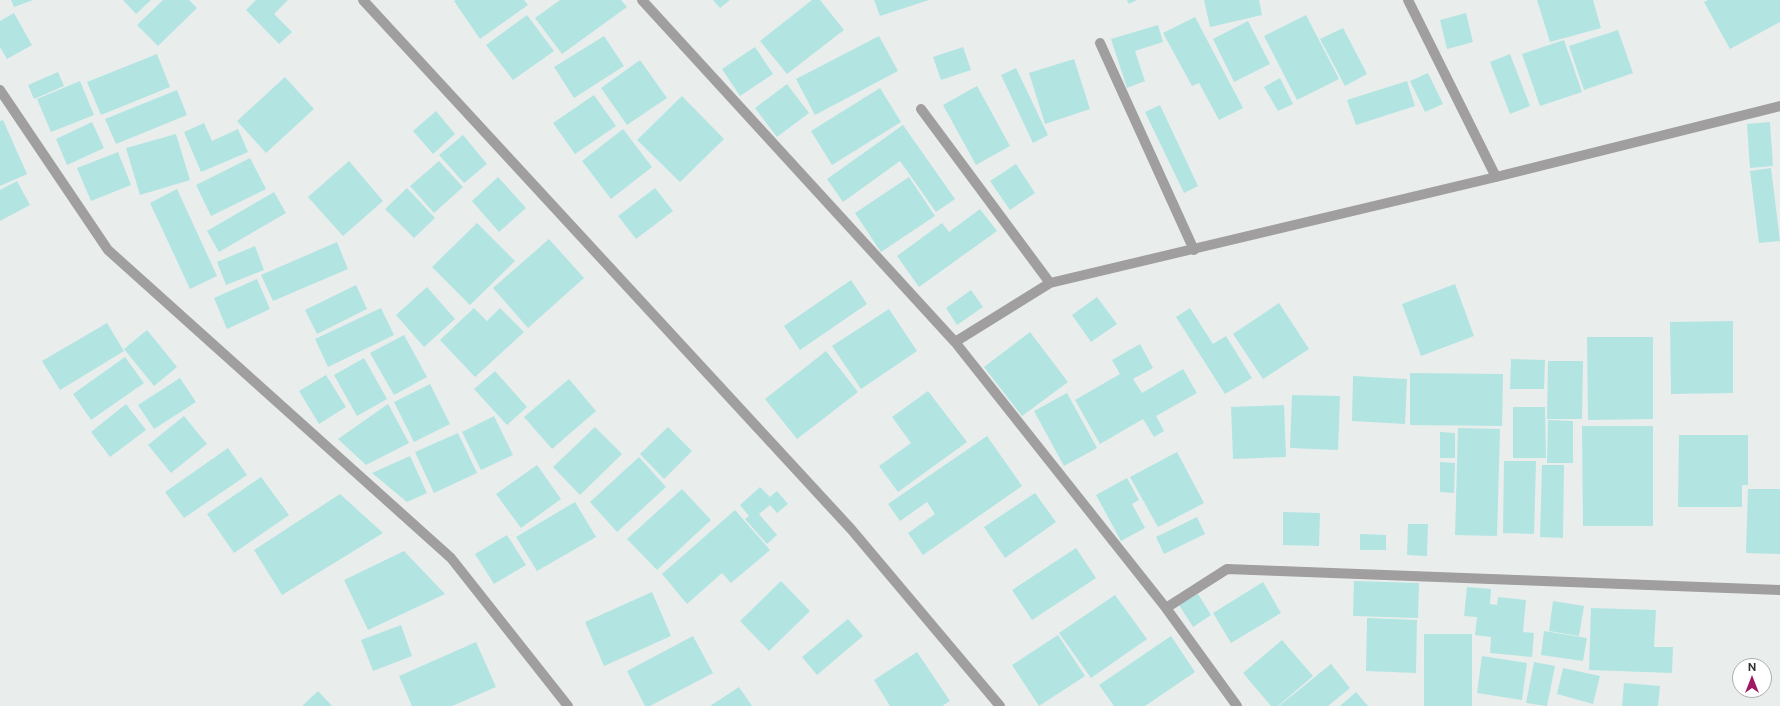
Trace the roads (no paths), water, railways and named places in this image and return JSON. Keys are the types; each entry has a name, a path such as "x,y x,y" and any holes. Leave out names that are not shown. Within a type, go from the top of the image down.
{"street":[{"path":"363,0 851,529 1000,706"},
{"path":"642,0 955,342 1166,608 1237,706"},
{"path":"1408,0 1496,177"},
{"path":"1100,43 1194,250"},
{"path":"0,90 108,250 451,558 568,706"},
{"path":"955,342 1050,283 1496,177 1780,106"},
{"path":"921,109 1050,283"},
{"path":"1166,608 1227,569 1780,590"}]}
